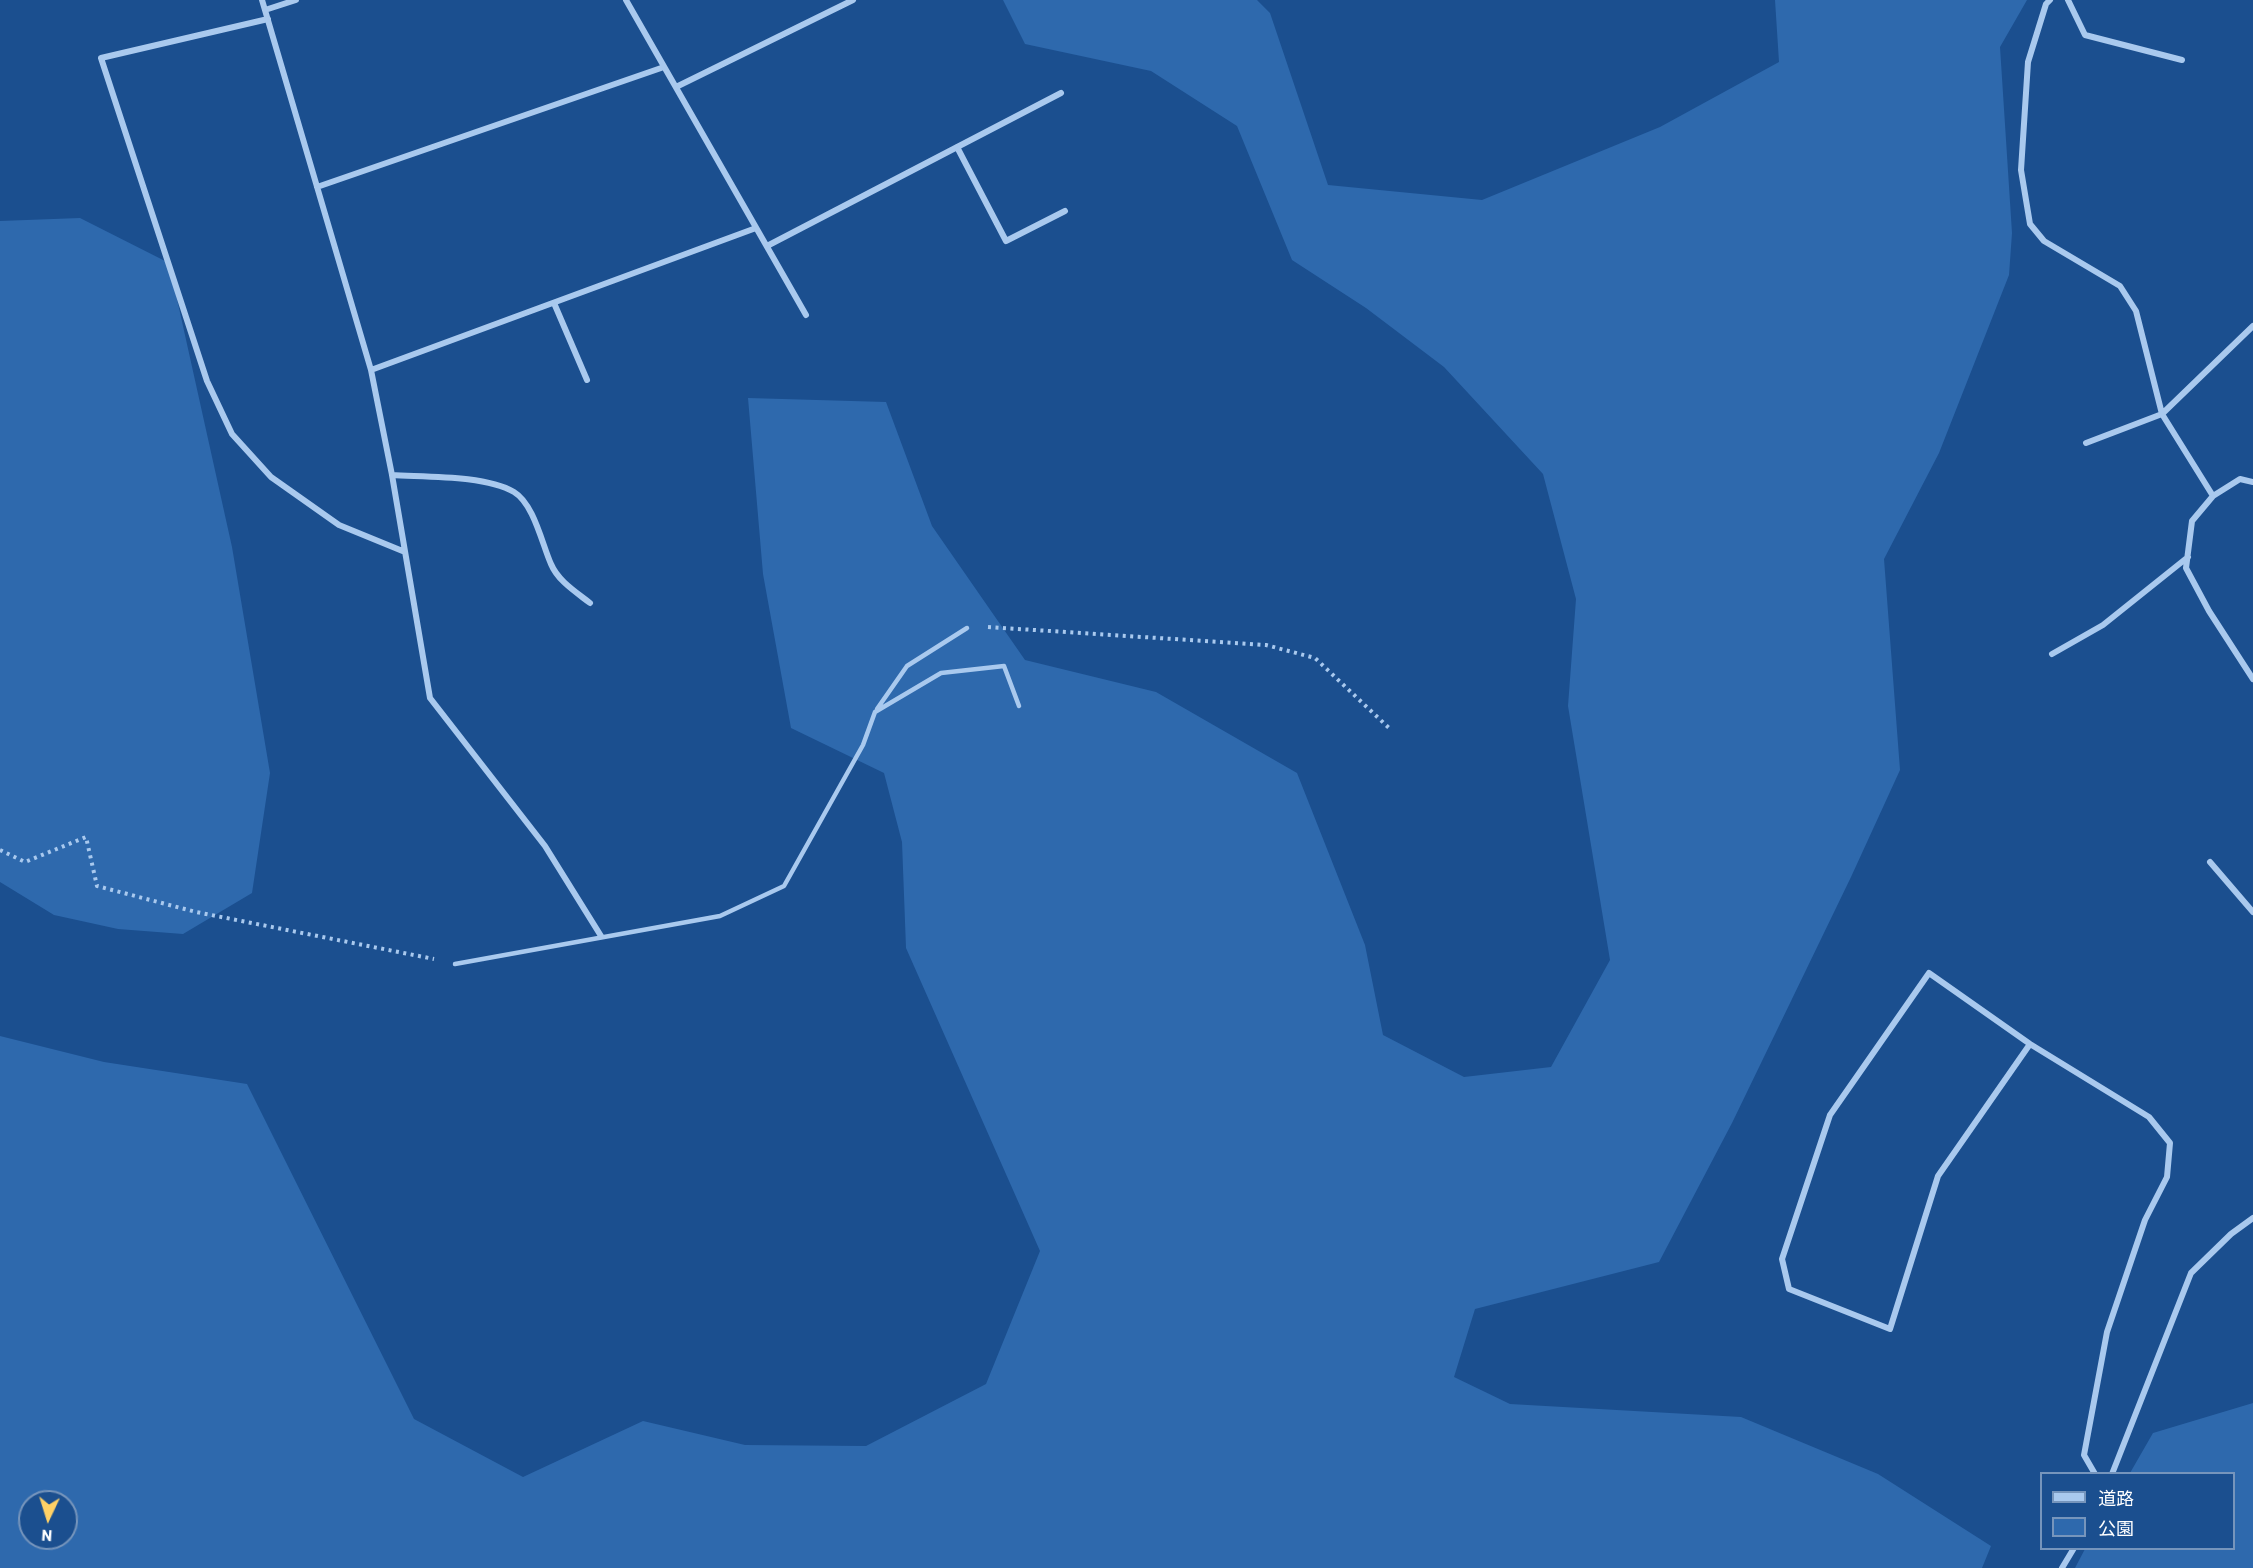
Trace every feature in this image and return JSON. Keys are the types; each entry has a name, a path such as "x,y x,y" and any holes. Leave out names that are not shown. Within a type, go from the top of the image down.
{"street":[{"path":"262,0 371,370 392,475 430,698 545,846 601,936"},
{"path":"265,10 296,0"},
{"path":"626,0 806,315"},
{"path":"676,87 853,0"},
{"path":"2050,0 2046,4 2028,62 2021,170 2030,224 2044,241 2120,286 2136,311 2162,414 2213,496"},
{"path":"2068,0 2085,35 2182,60"},
{"path":"268,18 101,58 207,381 232,434 272,477 339,525 405,552"},
{"path":"317,187 664,67"},
{"path":"767,246 1061,93"},
{"path":"957,147 1006,241 1065,212"},
{"path":"371,370 756,228"},
{"path":"554,303 587,380"},
{"path":"2086,444 2162,414 2253,326"},
{"path":"392,475 488,481 516,492 534,517 552,566 568,587 590,603"},
{"path":"2253,482 2240,479 2213,496 2192,521 2186,568 2209,611 2253,679"},
{"path":"2052,654 2103,625 2188,557"},
{"path":"2210,862 2253,912"},
{"path":"2030,1044 1938,1176 1890,1329 1789,1289 1782,1259 1830,1115 1929,973 2030,1044 2150,1117 2170,1143 2167,1177 2145,1220 2107,1332 2084,1455 2094,1472"},
{"path":"2112,1472 2191,1273 2231,1234 2253,1218"},
{"path":"2062,1568 2073,1550"}],"lane":[{"path":"455,964 720,916 784,886 863,746 876,712 907,666 967,628"},
{"path":"876,712 941,673 1004,666 1019,706"}],"path":[{"path":"967,628 999,626 1266,645 1315,658 1389,728"},
{"path":"0,850 25,862 86,837 97,886 196,912 455,964"}],"green space":[{"path":"1003,0 1257,0 1270,13 1328,185 1482,200 1660,127 1779,62 1775,0 2027,0 2000,47 2012,233 2009,275 1939,453 1884,559 1900,770 1732,1123 1659,1262 1475,1309 1454,1377 1510,1404 1741,1417 1878,1474 1991,1546 1982,1568 0,1568 0,1036 104,1062 247,1084 414,1419 523,1477 643,1421 745,1445 866,1446 986,1384 1040,1251 906,948 902,842 884,773 791,728 763,574 748,398 886,402 932,526 1025,660 1156,692 1297,773 1365,945 1383,1035 1464,1077 1551,1067 1610,960 1568,706 1576,599 1543,474 1444,367 1366,308 1292,260 1237,126 1151,71 1025,44"},
{"path":"80,218 169,263 232,547 270,773 252,893 183,934 118,929 54,915 0,882 0,221"},
{"path":"2253,1403 2253,1568 2075,1568 2084,1550 2235,1550 2235,1472 2131,1472 2153,1433"}]}
